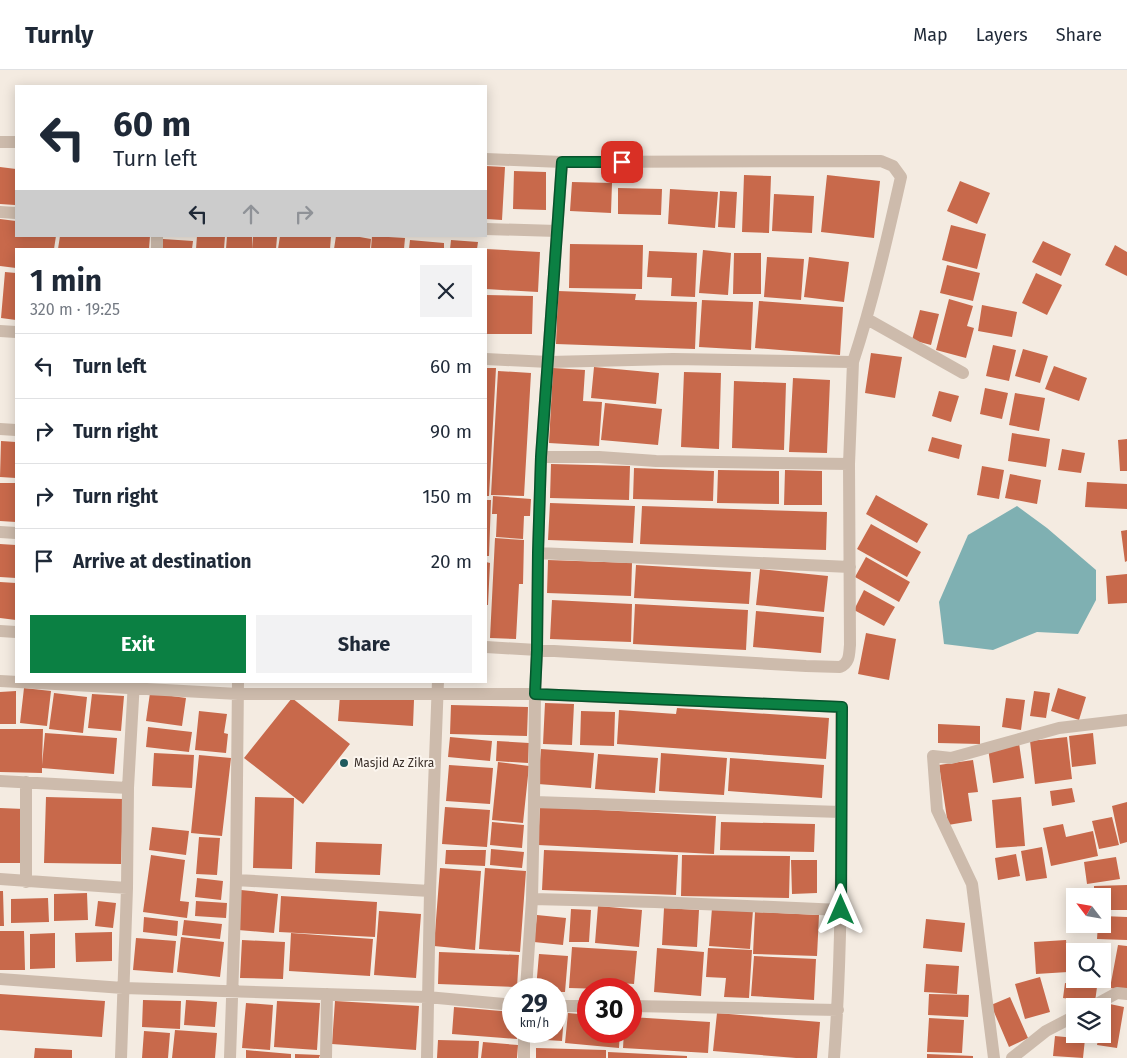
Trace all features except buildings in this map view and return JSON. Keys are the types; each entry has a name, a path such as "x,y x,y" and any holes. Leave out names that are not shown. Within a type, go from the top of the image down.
{"street":[{"path":"0,142 15,142"},
{"path":"487,159 562,162 881,161 893,166 901,177 883,259 853,362 849,464 850,645 849,660 845,665 840,667 806,666 487,647"},
{"path":"527,978 532,900 541,457 562,162"},
{"path":"0,212 15,213"},
{"path":"487,229 557,231"},
{"path":"867,319 963,373"},
{"path":"0,331 15,332"},
{"path":"487,359 548,362 673,359 853,362"},
{"path":"0,430 15,430"},
{"path":"541,457 849,464"},
{"path":"0,532 15,533"},
{"path":"538,553 850,567"},
{"path":"0,631 15,632"},
{"path":"0,681 15,681"},
{"path":"66,683 438,694 535,694 842,707 841,910 838,1010 834,1058"},
{"path":"427,1058 430,891 438,683"},
{"path":"121,1058 127,888 128,788 133,685"},
{"path":"230,1058 236,880 238,687"},
{"path":"994,1058 972,884 937,810 933,756 951,758 1059,728 1127,720"},
{"path":"0,781 128,788"},
{"path":"26,782 26,882"},
{"path":"534,802 841,812"},
{"path":"0,879 127,888"},
{"path":"236,880 430,891"},
{"path":"532,900 655,902 841,910"},
{"path":"0,979 124,988 427,998 502,1004"},
{"path":"1108,998 1118,993 1127,994"},
{"path":"326,1058 327,994"},
{"path":"642,1006 838,1010"},
{"path":"1012,1058 1046,1031 1066,1021"},
{"path":"524,1043 524,1058"}],"water":[{"path":"1017,506 1047,528 1096,570 1096,600 1078,634 1037,632 993,650 944,644 939,602 968,535"}],"place":[{"name":"Masjid Az Zikra","path":"344,763"}],"route":[{"path":"622,162 562,162 541,457 535,694 842,707 841,910"}]}
